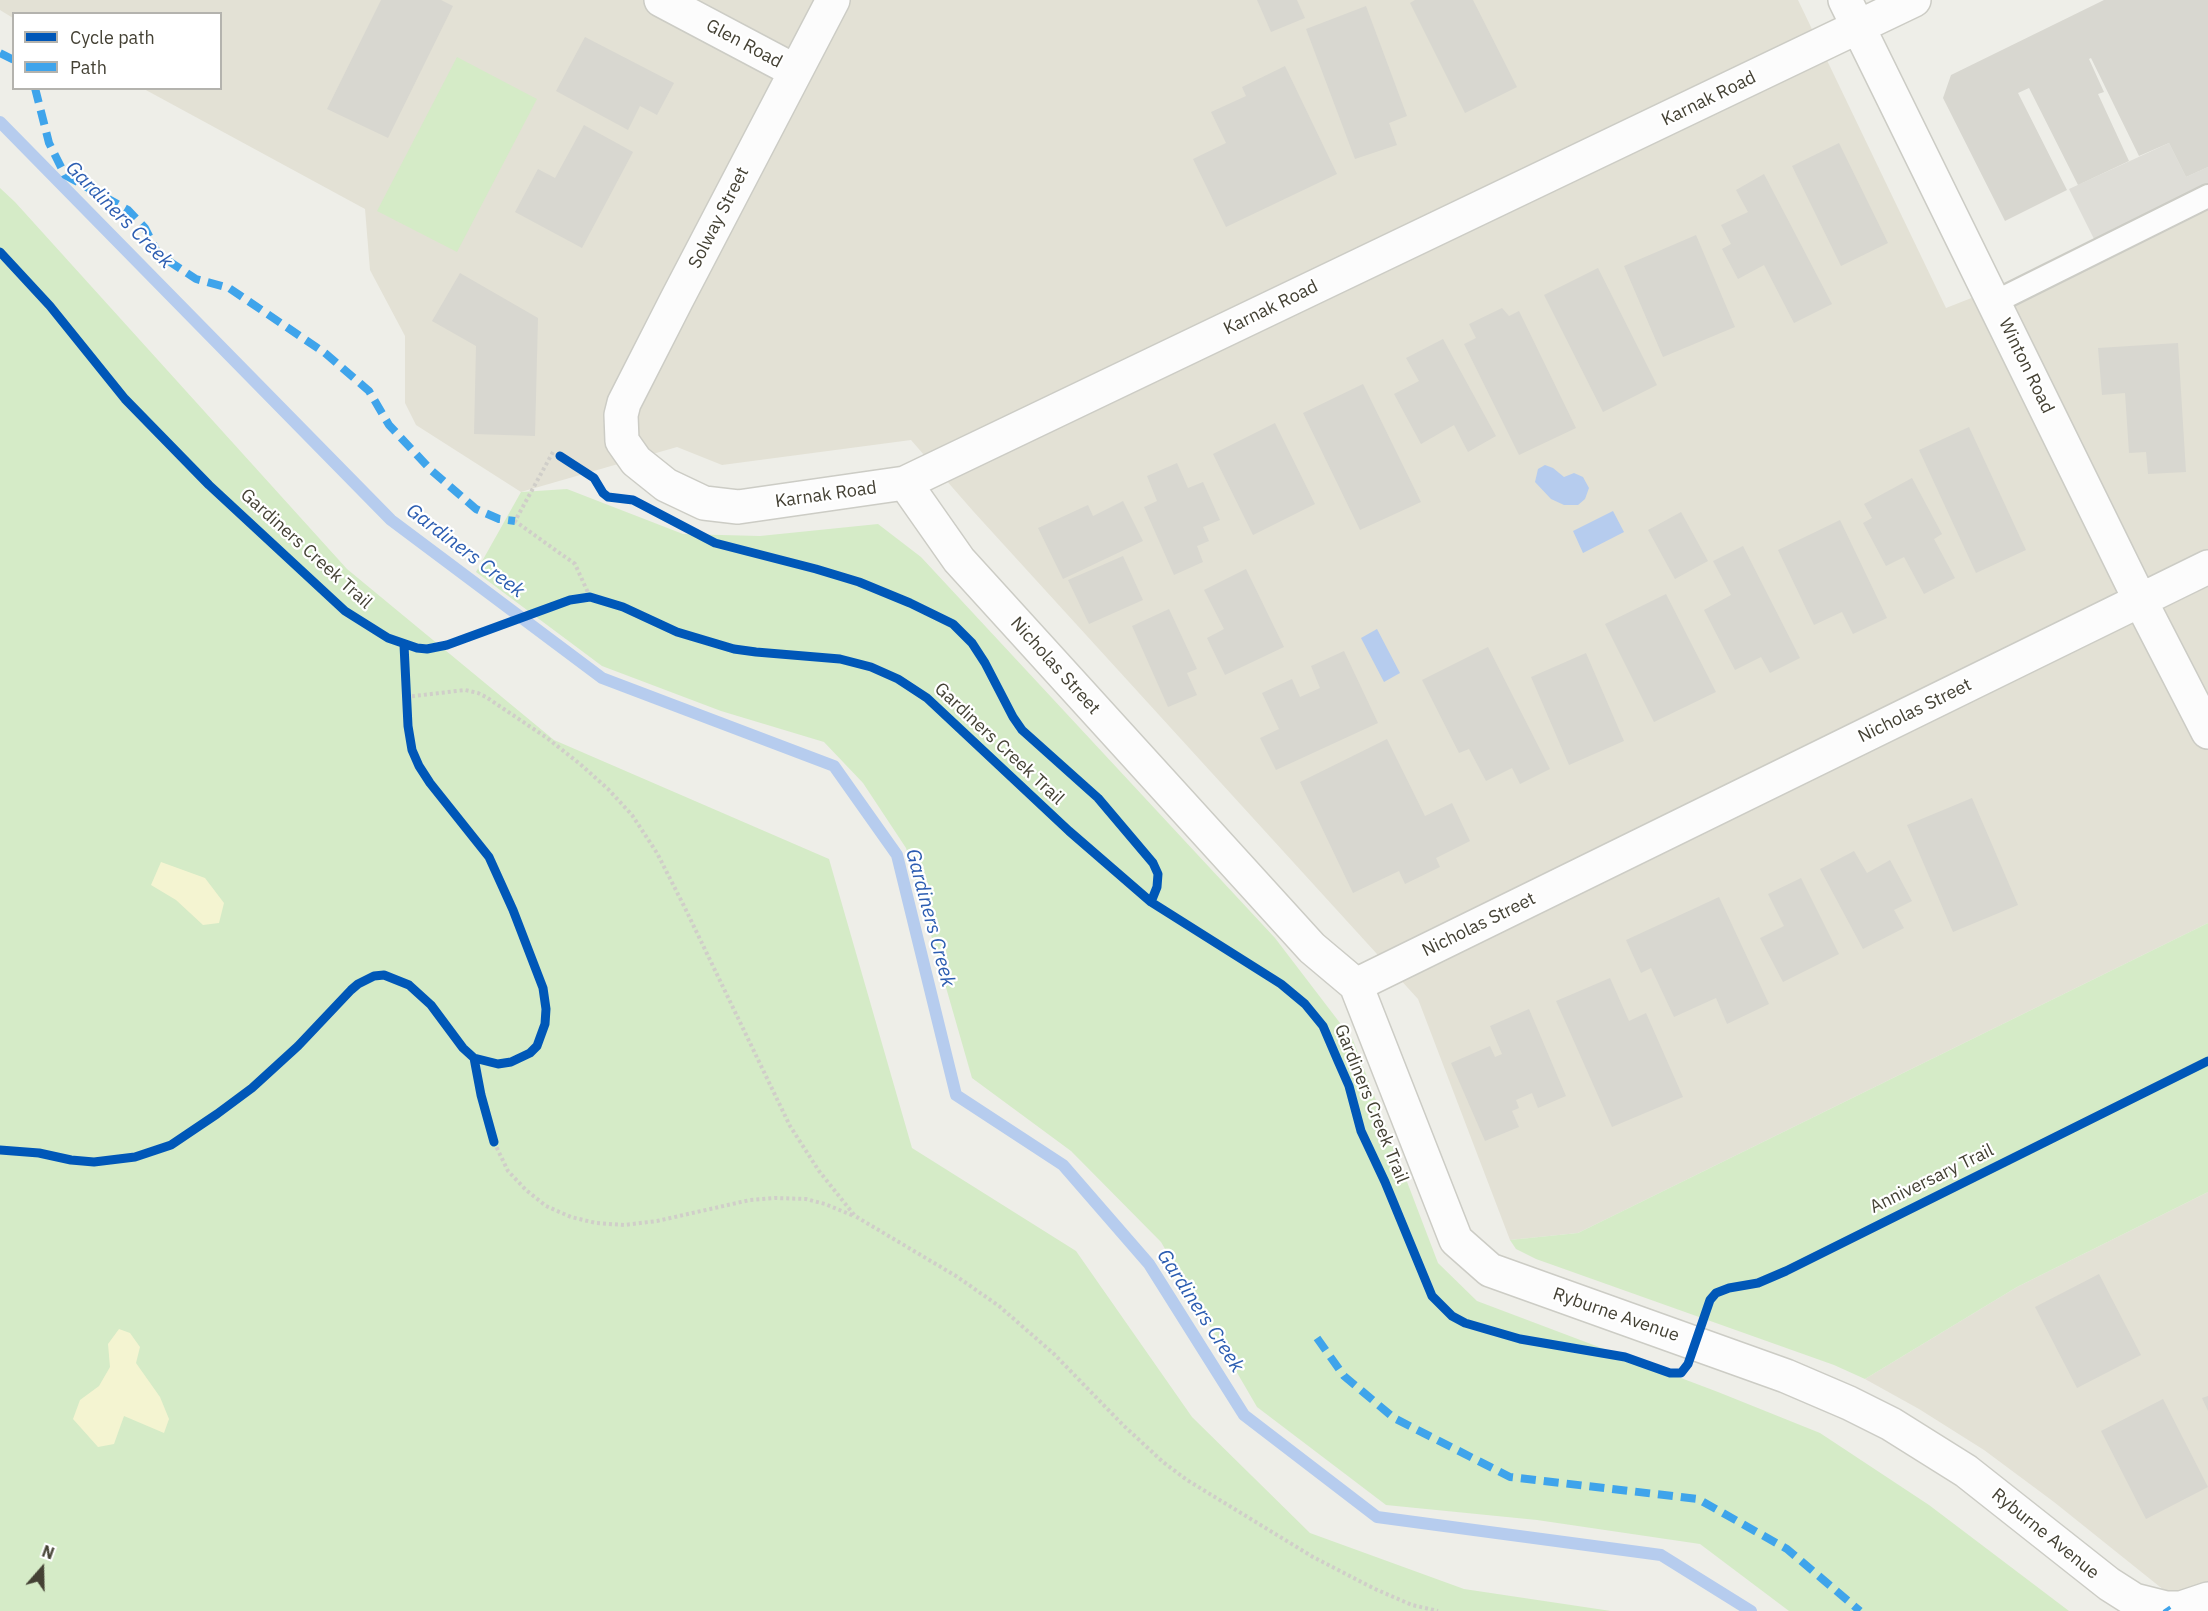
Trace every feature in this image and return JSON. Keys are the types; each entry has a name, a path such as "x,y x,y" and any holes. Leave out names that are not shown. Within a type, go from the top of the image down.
{"street":[{"name":"Glen Road","path":"661,0 795,71"},
{"name":"Solway Street","path":"622,441 621,415 624,403 833,0"},
{"name":"Karnak Road","path":"622,441 636,461 666,484 684,495 718,506 756,505 906,483 1852,13 1914,0"},
{"name":"Winton Road","path":"1852,13 2140,600 2208,732"},
{"name":"Nicholas Street","path":"906,483 959,560 1312,948 1356,985 2208,567"},
{"name":"Ryburne Avenue","path":"1356,985 1456,1240 1490,1270 1786,1376 1859,1408 1966,1471 2109,1584 2134,1600 2157,1607 2181,1608 2208,1599"}],"lane":[{"path":"1995,302 2208,196"}],"path":[{"path":"553,452 515,521 575,564 590,598"},
{"path":"406,687 407,702 465,690 478,693 548,738 608,789 632,815 657,854 685,908 790,1126 819,1171 855,1216"},
{"path":"493,1138 508,1171 526,1190 546,1206 571,1217 596,1223 624,1225 657,1221 750,1200 776,1198 806,1199 855,1216 956,1276 999,1306 1054,1354 1155,1455 1187,1480 1344,1573 1412,1605 1438,1611"}],"shaded area":[{"path":"0,0 1798,0 1946,308 2030,275 2208,188 2208,923 1578,1233 1510,1240 1418,999 911,440 722,465 677,447 521,492 416,425 405,403 405,336 370,270 365,209 146,90 222,90 222,12 12,12 12,17 0,10"},
{"path":"457,57 537,99 457,252 377,211"},
{"path":"2169,143 2186,177 2208,167 2208,188 2096,243 2069,189"},
{"path":"0,188 347,569 554,740 829,859 912,1148 1076,1251 1192,1417 1310,1533 1464,1589 1611,1611 0,1611"},
{"path":"567,489 683,534 760,536 878,524 921,557 1275,938 1353,1040 1438,1263 1477,1301 1820,1433 1929,1505 2069,1611 1789,1611 1700,1544 1537,1520 1386,1505 1257,1407 1161,1242 1071,1151 972,1078 906,848 863,783 824,742 721,711 602,666 476,572 521,492"},
{"path":"2208,923 2208,1192 2017,1287 1865,1379 1834,1365 1536,1259 1516,1249 1510,1240 1578,1233"},
{"path":"2208,1192 2208,1611 2190,1611 2054,1502 1984,1450 1919,1409 1865,1379 2017,1287"}],"sand":[{"path":"161,862 205,878 224,903 219,923 203,925 176,900 151,885"},
{"path":"119,1329 130,1333 140,1347 136,1363 160,1397 169,1419 164,1433 124,1416 114,1444 98,1447 73,1419 80,1400 99,1386 110,1367 108,1344"}],"water":[{"path":"1545,465 1564,477 1574,473 1583,477 1589,488 1585,499 1578,505 1564,505 1551,499 1535,482 1538,469"},
{"path":"1613,511 1624,532 1583,553 1573,531"},
{"path":"1377,629 1400,673 1384,682 1361,638"}],"building":[{"path":"381,0 441,0 453,6 388,138 327,109"},
{"path":"1257,0 1297,0 1305,18 1271,32"},
{"path":"1415,0 1473,0 1517,87 1465,113 1410,3"},
{"path":"2104,0 2208,0 2208,167 2186,177 2169,143 2139,156 2091,58 2089,59 2104,92 2098,94 2129,161 2078,185 2029,88 2018,93 2067,190 2005,221 1943,98 1951,75"},
{"path":"1366,6 1407,116 1389,123 1397,145 1355,159 1306,29"},
{"path":"585,37 674,83 657,115 640,106 628,130 556,91"},
{"path":"1285,66 1337,174 1226,227 1193,159 1226,143 1211,112 1246,96 1242,87"},
{"path":"584,125 633,152 582,248 515,212 538,169 555,178"},
{"path":"1839,143 1888,243 1841,266 1792,166"},
{"path":"1764,174 1832,304 1794,323 1764,265 1738,279 1722,249 1731,244 1721,225 1748,212 1736,190"},
{"path":"1696,235 1735,327 1663,357 1624,266"},
{"path":"1598,268 1657,385 1603,412 1544,295"},
{"path":"460,273 538,318 535,436 474,434 476,346 432,321"},
{"path":"1502,308 1509,316 1519,311 1576,428 1519,455 1464,344 1476,338 1469,324"},
{"path":"1443,339 1496,436 1468,452 1454,425 1421,444 1394,394 1419,381 1406,358"},
{"path":"2178,343 2186,472 2148,474 2146,452 2129,453 2125,393 2102,395 2098,348"},
{"path":"1363,384 1421,502 1360,530 1303,413"},
{"path":"1275,423 1315,504 1253,535 1213,454"},
{"path":"1969,427 2026,550 1976,573 1919,450"},
{"path":"1177,463 1188,488 1203,482 1220,520 1203,527 1209,541 1197,546 1203,562 1174,575 1144,507 1157,501 1147,476"},
{"path":"1912,478 1942,534 1934,539 1955,578 1924,594 1904,557 1886,566 1863,523 1872,518 1864,504"},
{"path":"1123,501 1143,541 1063,579 1038,528 1088,505 1093,516"},
{"path":"1681,512 1708,561 1675,579 1648,530"},
{"path":"1840,520 1887,618 1853,634 1842,612 1814,625 1778,550"},
{"path":"1743,546 1800,658 1770,673 1761,657 1735,670 1704,610 1731,595 1713,561"},
{"path":"1123,556 1143,600 1089,624 1068,580"},
{"path":"1246,569 1284,647 1225,675 1207,638 1224,629 1204,590"},
{"path":"1666,594 1716,692 1654,722 1605,624"},
{"path":"1169,609 1197,669 1187,673 1197,695 1168,707 1132,626"},
{"path":"1488,647 1550,769 1520,784 1512,768 1486,781 1469,749 1459,753 1422,680"},
{"path":"1344,651 1378,723 1276,770 1260,738 1279,729 1262,693 1292,679 1300,697 1320,688 1311,666"},
{"path":"1586,653 1624,741 1569,765 1531,677"},
{"path":"1387,739 1425,816 1452,803 1470,841 1436,858 1440,867 1405,884 1399,871 1353,893 1300,782"},
{"path":"1972,798 2018,905 1953,932 1907,825"},
{"path":"1854,851 1867,873 1890,860 1912,901 1894,910 1904,928 1863,949 1820,869"},
{"path":"1801,878 1839,954 1783,982 1760,938 1784,926 1768,894"},
{"path":"1719,897 1769,1004 1727,1024 1716,998 1674,1017 1651,968 1641,973 1626,940"},
{"path":"1610,978 1629,1021 1646,1013 1683,1097 1612,1127 1556,1001"},
{"path":"1529,1009 1566,1096 1538,1108 1532,1093 1516,1100 1519,1108 1512,1111 1519,1127 1485,1141 1451,1063 1490,1046 1495,1057 1502,1054 1490,1026"},
{"path":"2099,1274 2141,1355 2077,1388 2035,1307"},
{"path":"2208,1396 2208,1411 2202,1398"},
{"path":"2163,1399 2208,1487 2146,1519 2101,1431"}],"waterway":[{"name":"Gardiners Creek","path":"0,122 391,520 602,678 834,766 897,855 956,1095 1063,1165 1149,1264 1244,1415 1377,1517 1661,1555 1751,1611"}],"marked path":[{"path":"0,53 12,59"},
{"path":"36,90 49,143 65,175 128,210 145,228 158,254 196,279 229,288 325,353 369,391 389,425 432,471 476,509 499,519 515,521"},
{"path":"1317,1338 1344,1376 1394,1418 1510,1477 1698,1499 1787,1549 1860,1611"}],"cycle path":[{"name":"Gardiners Creek Trail","path":"0,252 50,306 125,399 209,485 345,611 388,638 417,648 427,649 447,645 570,600 590,597 623,607 677,632 734,649 840,659 871,667 898,679 927,698 1069,831 1151,902 1281,984 1305,1004 1323,1026 1349,1086 1361,1131 1385,1182 1432,1296 1452,1316 1465,1323 1520,1339 1625,1357 1670,1373 1681,1373 1688,1364 1710,1300 1716,1293 1729,1288 1758,1283 1786,1271 2208,1061"},
{"path":"560,456 594,478 608,497 633,500 715,543 859,582 953,624 972,643 1022,730 1098,798 1153,863 1158,874 1157,887 1151,902"},
{"path":"0,1150 39,1153 94,1162 135,1157 171,1145 252,1088 298,1046 351,990 374,976 384,975 409,985 431,1005 463,1048 474,1058 498,1064 511,1062 530,1053 537,1046 545,1024 546,1009 543,988 513,910 489,857 430,783 412,750 408,726 404,645"},
{"path":"474,1058 494,1142"}]}
